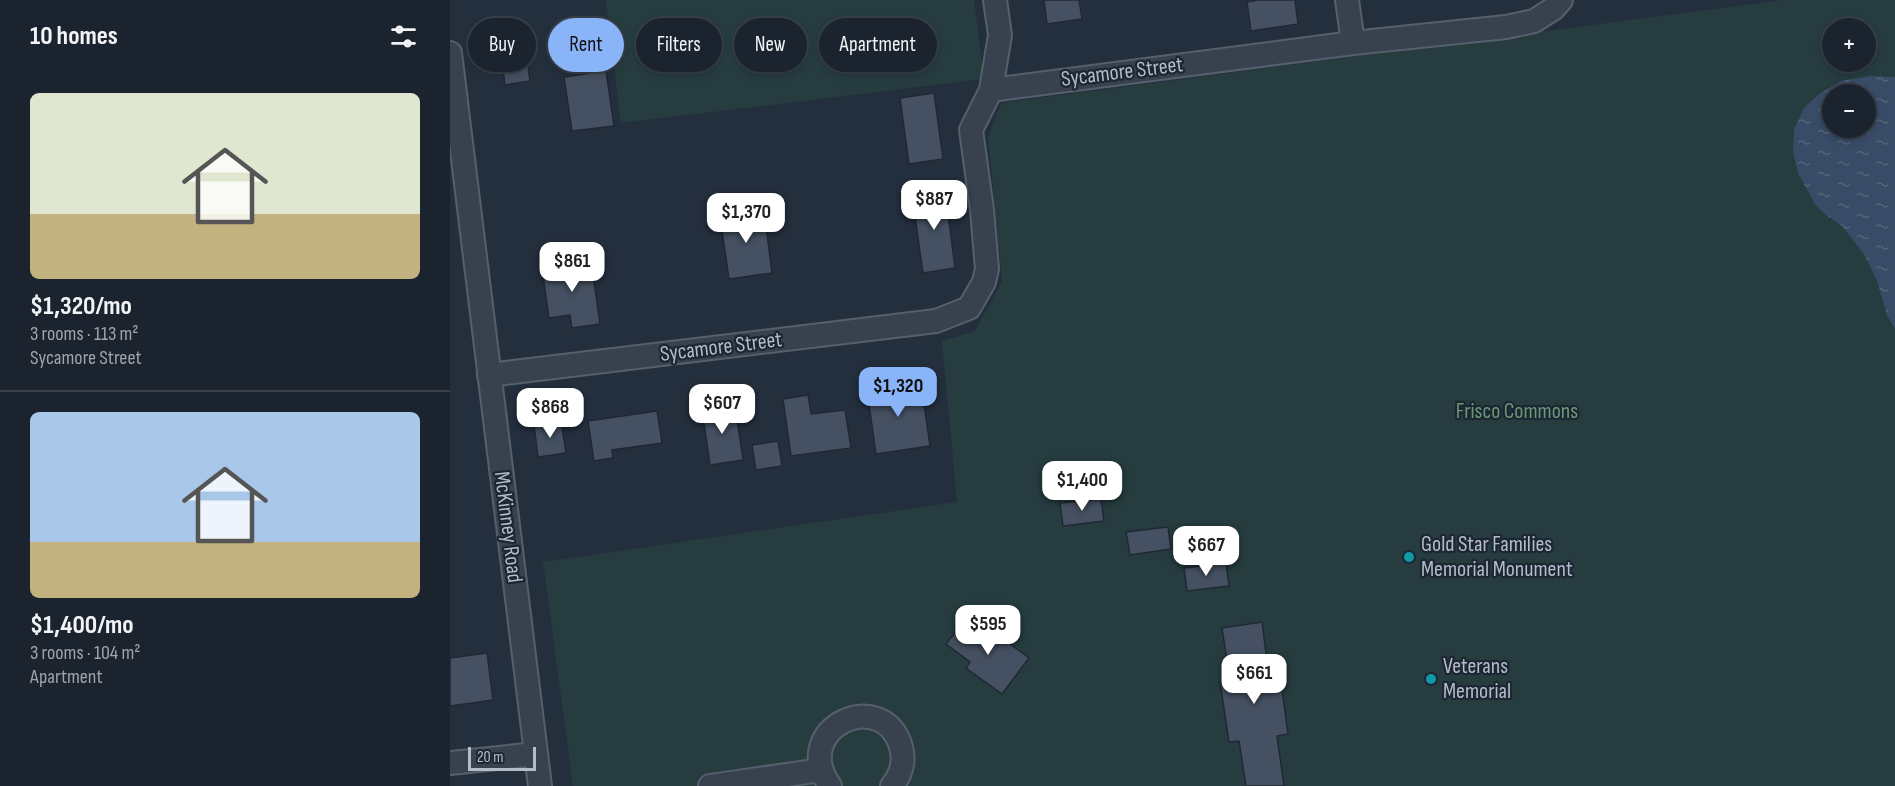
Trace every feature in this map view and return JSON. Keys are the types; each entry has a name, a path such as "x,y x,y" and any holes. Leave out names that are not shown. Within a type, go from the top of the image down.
{"street":[{"path":"992,90 1000,35 995,0"},
{"path":"1347,0 1353,43"},
{"name":"Sycamore Street","path":"489,375 936,321 969,308 984,282 987,269 971,130 992,90 1353,43 1515,25 1534,21 1553,9 1561,0"},
{"name":"McKinney Road","path":"450,53 540,786"},
{"path":"710,786 826,778 821,749 830,730 848,719 868,717 887,726 900,742 903,763 892,786"},
{"path":"450,763 536,754"}],"green space":[{"path":"606,0 974,0 984,79 621,123 615,72 624,72 624,18 608,18"},
{"name":"Frisco Commons","path":"1781,0 1895,0 1895,786 573,786 543,562 957,502 942,341 975,331 1002,281 988,137 1001,103"}],"water":[{"path":"1870,76 1895,77 1895,329 1887,315 1877,281 1864,254 1842,226 1815,204 1798,173 1793,152 1794,129 1804,108 1822,92 1822,138 1876,138 1876,84 1836,84"}],"building":[{"path":"1044,0 1079,0 1082,19 1047,24"},
{"path":"1295,0 1298,24 1251,31 1247,2"},
{"path":"503,72 529,72 530,81 505,85"},
{"path":"606,72 614,126 572,131 564,77"},
{"path":"934,93 943,159 909,164 900,98"},
{"path":"945,190 955,268 923,273 912,195"},
{"path":"764,210 772,273 729,279 720,216"},
{"path":"591,261 600,324 572,328 570,315 549,318 542,268"},
{"path":"921,383 930,446 876,454 867,390"},
{"path":"808,395 811,414 845,410 851,448 791,456 783,399"},
{"path":"735,405 743,460 710,465 702,409"},
{"path":"657,411 662,443 612,450 613,458 594,461 588,421"},
{"path":"561,421 566,453 538,457 534,425"},
{"path":"778,441 782,466 756,470 752,445"},
{"path":"1101,499 1104,521 1063,526 1060,503"},
{"path":"1168,527 1171,549 1130,555 1126,532"},
{"path":"1226,563 1229,586 1187,591 1184,568"},
{"path":"966,619 990,637 994,632 1029,658 1002,694 966,668 970,662 946,644"},
{"path":"1262,622 1269,676 1280,674 1288,734 1277,736 1284,786 1246,786 1239,741 1229,742 1220,682 1230,680 1222,628"},
{"path":"487,653 493,700 450,706 450,658"}],"place":[{"name":"Gold Star Families Memorial Monument","path":"1409,557"},
{"name":"Veterans Memorial","path":"1431,679"}]}
